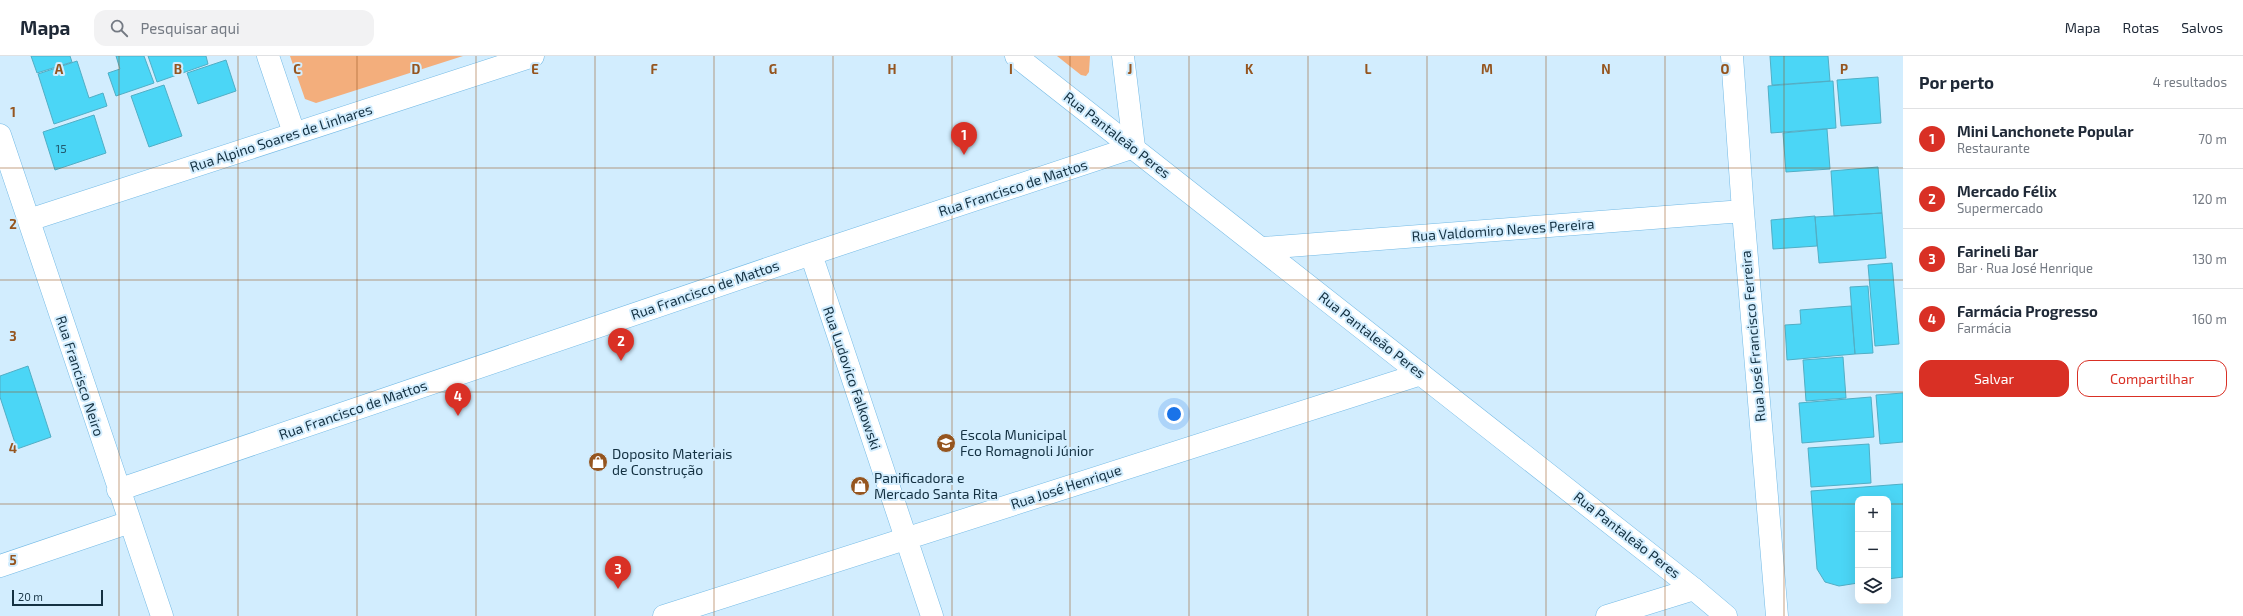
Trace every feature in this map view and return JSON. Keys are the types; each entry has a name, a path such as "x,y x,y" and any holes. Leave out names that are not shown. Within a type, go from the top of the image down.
{"street":[{"path":"268,56 294,133"},
{"name":"Rua Alpino Soares de Linhares","path":"29,220 533,56"},
{"name":"Rua Pantaleão Peres","path":"1016,56 1263,248 1694,588 1726,616"},
{"path":"1123,56 1134,148"},
{"name":"Rua José Francisco Ferreira","path":"1732,56 1743,211 1777,616"},
{"name":"Rua Francisco Neiro","path":"0,135 118,490 162,616"},
{"name":"Rua Francisco de Mattos","path":"118,490 811,254 1134,148"},
{"name":"Rua Valdomiro Neves Pereira","path":"1263,248 1743,211"},
{"name":"Rua Ludovico Falkowski","path":"811,254 932,616"},
{"name":"Rua José Henrique","path":"664,616 1421,374"},
{"path":"0,566 130,522"},
{"path":"1607,616 1694,588"}],"shaded area":[{"path":"290,56 463,56 316,103 305,99"},
{"path":"1057,56 1090,56 1089,72 1086,76 1081,75"}],"building":[{"path":"31,56 70,56 72,62 37,73"},
{"path":"116,56 144,56 154,83 116,96 108,73 120,69"},
{"path":"148,56 206,56 208,64 157,82"},
{"path":"1770,56 1828,56 1830,81 1772,85"},
{"path":"226,60 236,91 198,104 187,73"},
{"path":"77,61 89,98 103,93 107,106 54,124 38,74"},
{"path":"1878,77 1881,123 1841,126 1837,80"},
{"path":"1833,81 1836,128 1771,133 1768,86"},
{"path":"164,85 182,136 149,147 131,96"},
{"path":"94,115 106,153 55,170 43,132"},
{"path":"1827,129 1830,169 1786,172 1783,133"},
{"path":"1878,167 1882,213 1834,216 1831,171"},
{"path":"1882,213 1886,258 1819,263 1815,217"},
{"path":"1815,216 1817,246 1773,249 1771,220"},
{"path":"1892,263 1899,344 1875,346 1868,265"},
{"path":"1868,286 1873,353 1855,354 1850,287"},
{"path":"1851,306 1855,354 1787,360 1785,325 1801,324 1800,310"},
{"path":"1843,357 1846,398 1806,401 1803,360"},
{"path":"28,366 51,437 17,449 0,397 0,376"},
{"path":"1903,393 1903,442 1880,444 1876,395"},
{"path":"1871,397 1874,437 1802,443 1799,403"},
{"path":"1869,444 1871,483 1811,487 1808,448"},
{"path":"1903,484 1903,577 1891,579 1891,496 1855,496 1855,583 1839,586 1825,582 1817,569 1811,491"}],"place":[{"name":"Mini Lanchonete Popular","path":"964,155"},
{"name":"Mercado Félix","path":"621,361"},
{"name":"Farmácia Progresso","path":"458,416"},
{"name":"Escola Municipal Fco Romagnoli Júnior","path":"946,443"},
{"name":"Doposito Materiais de Construção","path":"598,462"},
{"name":"Panificadora e Mercado Santa Rita","path":"860,486"},
{"name":"Farineli Bar","path":"618,589"}]}
